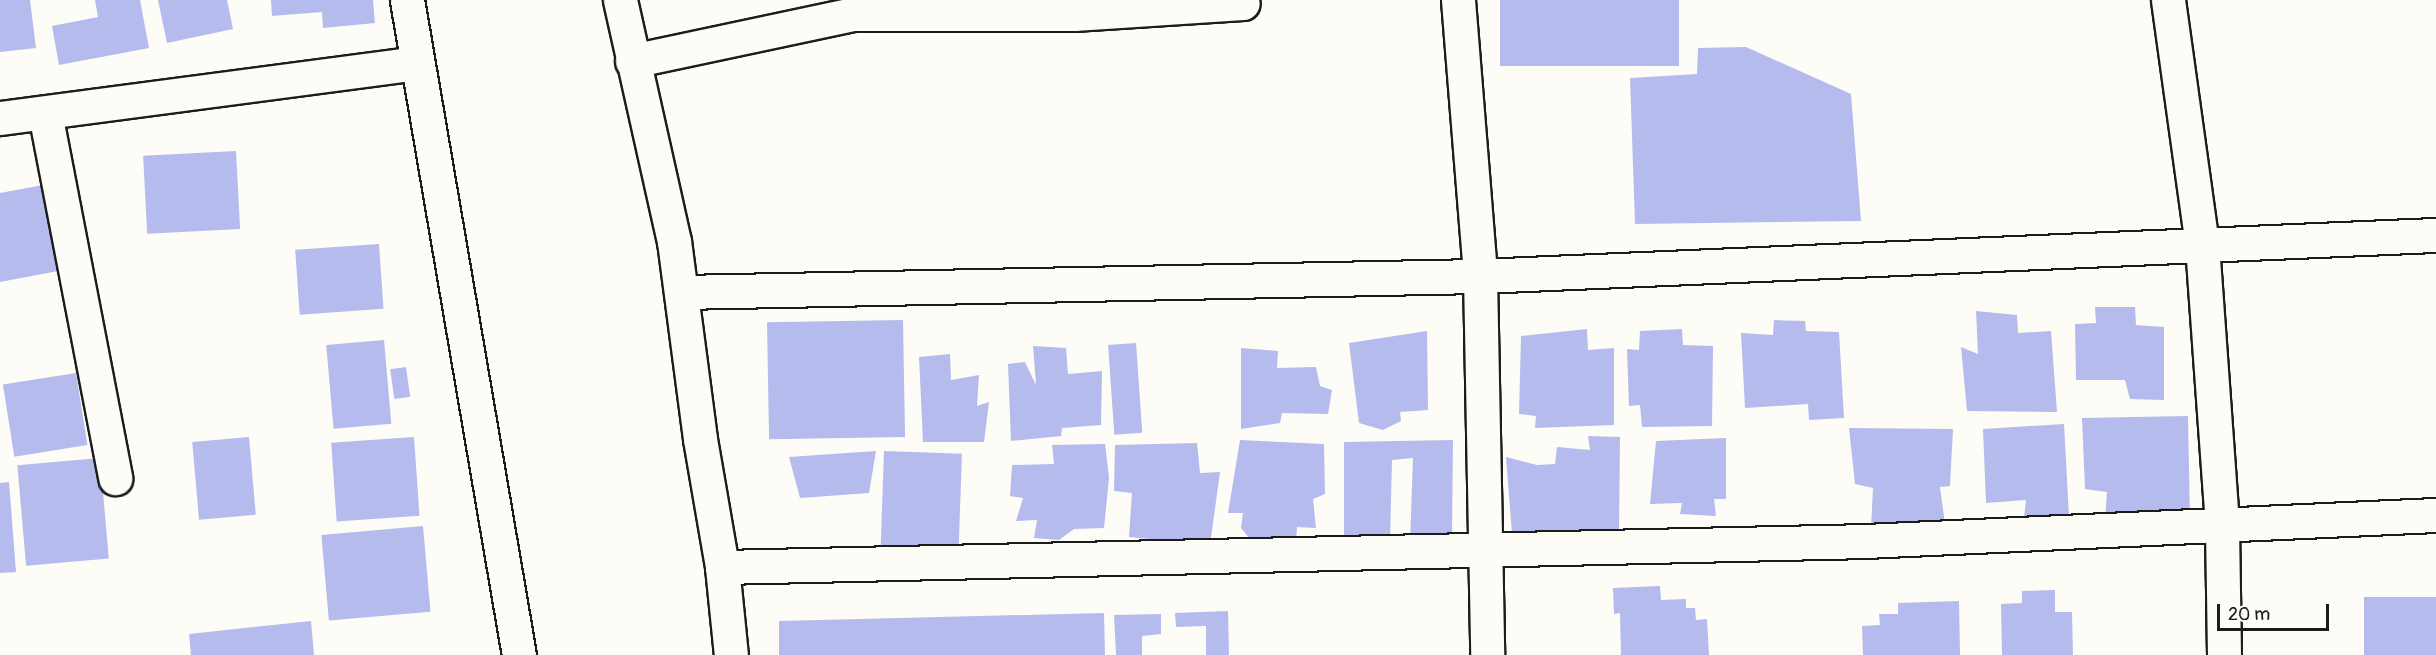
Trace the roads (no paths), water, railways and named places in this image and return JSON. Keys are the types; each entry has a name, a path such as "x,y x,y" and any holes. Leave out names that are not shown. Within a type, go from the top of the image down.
{"street":[{"path":"407,0 519,655"},
{"path":"620,0 674,241 723,567 731,655"},
{"path":"1458,0 1480,276 1483,547 1487,655"},
{"path":"2168,0 2202,245 2222,527 2224,655"},
{"path":"632,61 854,14 1074,14 1243,3"},
{"path":"0,118 417,63"},
{"path":"45,113 115,478"},
{"path":"681,292 1480,276 2436,235"},
{"path":"723,567 1483,547 1865,541 2222,527 2436,514"}]}
